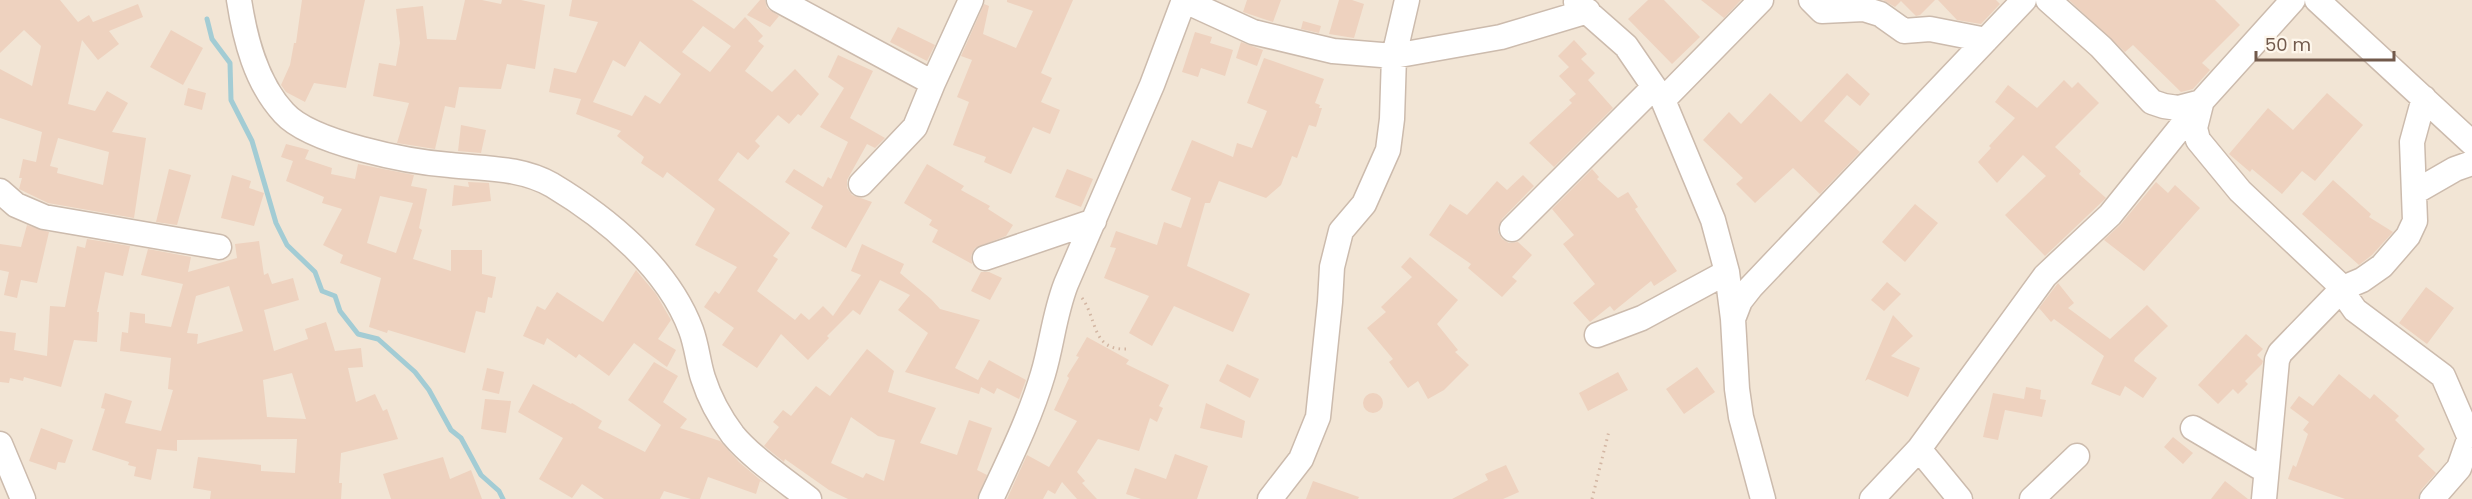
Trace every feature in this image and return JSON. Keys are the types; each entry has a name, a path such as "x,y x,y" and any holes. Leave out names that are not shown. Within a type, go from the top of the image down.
{"street":[{"path":"239,0 244,33 263,83 284,114 314,133 423,163 496,167 519,172 550,184 601,218 638,253 681,305 692,332 704,380 734,436 809,499"},
{"path":"778,0 933,83"},
{"path":"861,184 915,127 971,0"},
{"path":"991,499 1030,412 1044,372 1055,312 1152,85 1183,0 1252,32 1333,51 1394,56 1500,37 1580,6 1626,46 1659,93 1713,220 1727,272 1741,417 1763,499"},
{"path":"1270,499 1301,459 1318,417 1332,267 1341,231 1364,204 1388,150 1392,119 1394,56 1407,0"},
{"path":"1512,229 1761,0"},
{"path":"1812,0 1822,11 1855,8 1872,11 1904,31 1930,29 1986,40"},
{"path":"1733,319 1740,301 1751,288 2024,0"},
{"path":"2049,0 2101,47 2152,102 2178,108 2201,102"},
{"path":"1872,499 1919,448 2045,276 2110,215 2201,102 2293,0"},
{"path":"2324,3 2472,143"},
{"path":"2264,499 2277,360 2280,354 2342,289 2362,280 2382,266 2408,236 2415,221 2412,142 2424,98"},
{"path":"2201,102 2195,128 2198,140 2240,191 2342,289 2355,310 2443,376 2470,434 2459,468 2432,499"},
{"path":"2415,192 2455,168 2472,163"},
{"path":"0,191 16,205 44,217 219,247"},
{"path":"985,258 1094,221"},
{"path":"1597,335 1642,318 1727,272"},
{"path":"2193,428 2266,471"},
{"path":"0,444 23,499"},
{"path":"1919,448 1960,499"},
{"path":"2032,499 2077,456"}],"path":[{"path":"1066,284 1089,307 1093,326 1103,342 1119,349 1128,349"},
{"path":"1592,499 1609,431"}],"shaded area":[{"path":"0,0 2472,0 2472,499 0,499"}],"building":[{"path":"0,0 60,0 78,22 89,15 93,22 138,4 143,17 109,31 119,44 98,60 82,40 68,104 95,111 107,91 128,103 112,132 146,138 134,218 48,203 19,189 23,159 36,162 42,132 0,118 0,69 32,86 41,46 24,30 0,53","holes":["58,138 109,152 103,185 57,173 58,168 50,166"]},
{"path":"302,0 365,0 346,88 314,83 305,102 286,92 281,85 290,65 294,43 296,43"},
{"path":"465,0 482,0 501,4 502,0 521,0 545,5 535,69 507,64 501,89 459,87 455,108 445,106 435,149 397,143 409,103 373,96 379,63 396,66 400,43 396,9 423,6 427,39 456,40"},
{"path":"572,0 692,0 734,29 745,17 763,36 758,41 764,46 745,71 772,92 795,69 819,94 801,116 798,114 789,124 778,115 755,141 760,146 748,160 738,152 718,180 790,233 773,256 778,259 757,291 795,320 801,313 809,320 823,306 833,316 861,275 851,271 862,244 904,264 900,273 940,309 980,320 955,368 978,380 989,360 1026,380 1019,399 997,388 994,394 981,387 979,394 905,372 928,333 898,310 910,295 880,280 860,315 853,310 827,336 829,338 808,360 781,334 757,368 722,345 734,328 704,307 715,291 719,294 737,267 695,245 715,209 667,172 663,178 641,163 644,157 617,136 621,131 576,114 581,99 549,92 554,68 576,73 598,22 569,16","holes":["703,26 731,46 710,72 682,52","640,41 681,74 660,104 645,95 632,116 593,102 613,60 625,67"]},
{"path":"760,0 765,0 767,8 779,16 770,27 747,15"},
{"path":"1007,0 1073,0 1041,73 1052,78 1041,102 1060,110 1050,134 1033,127 1011,174 984,162 986,157 953,145 969,102 957,97 972,60 961,56 984,4 989,6 983,34 1016,48 1033,11 1007,2"},
{"path":"1247,0 1281,0 1273,22 1243,12"},
{"path":"1339,0 1352,0 1364,4 1354,38 1329,34"},
{"path":"1648,0 1664,0 1700,37 1672,64 1628,19"},
{"path":"1701,0 1741,0 1724,18"},
{"path":"1883,0 1935,0 1920,15 1916,16 1901,1 1895,7"},
{"path":"1938,0 1996,0 2000,4 1981,24 1957,20"},
{"path":"2069,0 2215,0 2240,25 2202,63 2210,70 2193,89 2181,92 2133,45 2125,52"},
{"path":"1303,21 1321,26 1319,33 1301,29"},
{"path":"898,27 935,45 927,61 890,42"},
{"path":"171,30 203,48 183,85 150,67"},
{"path":"1195,32 1212,37 1210,43 1233,50 1225,76 1201,68 1198,77 1182,72"},
{"path":"1574,40 1587,54 1581,59 1595,73 1588,80 1613,108 1554,167 1529,143 1572,103 1569,100 1576,94 1559,76 1569,67 1558,56"},
{"path":"1241,42 1263,50 1257,66 1236,58"},
{"path":"838,55 873,71 850,118 885,138 875,148 867,144 847,180 847,188 852,195 872,202 846,248 811,228 823,206 785,182 794,169 823,187 828,177 831,179 848,142 820,127 844,88 828,77"},
{"path":"1264,58 1324,79 1315,103 1322,108 1316,127 1309,125 1297,158 1292,156 1281,185 1266,198 1219,181 1210,203 1205,203 1187,266 1250,294 1233,332 1174,306 1152,346 1129,333 1149,296 1104,278 1116,248 1110,247 1116,231 1157,245 1164,222 1181,228 1191,198 1171,190 1192,140 1233,157 1237,143 1252,148 1267,111 1247,103"},
{"path":"1847,73 1870,94 1860,106 1847,95 1824,121 1860,152 1820,194 1793,168 1755,203 1736,184 1743,178 1703,140 1729,112 1741,124 1770,93 1801,122"},
{"path":"2064,80 2072,88 2078,82 2099,103 2055,147 2081,171 2079,174 2106,198 2045,256 2005,215 2046,176 2023,155 1997,183 1978,162 1991,148 1989,146 2015,118 1995,102 2008,85 2037,108"},
{"path":"188,88 206,93 202,110 184,105"},
{"path":"2327,93 2363,125 2315,181 2302,171 2282,194 2252,169 2250,172 2229,154 2268,108 2293,130"},
{"path":"461,125 486,130 481,153 458,151"},
{"path":"286,144 309,150 305,159 332,168 331,174 355,179 358,164 414,175 411,186 427,189 419,228 422,230 413,259 451,271 451,250 482,250 482,274 496,277 492,298 488,297 485,313 476,311 465,353 388,330 387,333 369,327 381,278 340,263 343,255 323,245 342,209 322,203 324,197 286,181 293,161 281,157","holes":["380,196 413,203 396,253 367,243"]},
{"path":"927,164 964,186 961,190 990,206 988,209 1013,225 1006,236 975,248 971,256 972,264 932,242 938,230 929,225 932,220 904,203"},
{"path":"169,169 191,175 177,225 156,222"},
{"path":"1067,169 1093,179 1081,207 1055,197"},
{"path":"1592,169 1599,177 1597,179 1618,198 1628,192 1638,207 1635,209 1677,271 1654,286 1651,281 1614,311 1610,306 1590,322 1573,303 1595,284 1563,244 1574,235 1552,209"},
{"path":"232,175 251,181 249,188 264,193 254,226 221,218"},
{"path":"1523,175 1534,186 1502,219 1498,232 1502,239 1509,243 1518,242 1532,255 1512,277 1517,281 1502,297 1468,268 1471,264 1429,235 1450,204 1467,215 1497,181 1507,190"},
{"path":"2333,180 2371,214 2369,217 2393,232 2372,255 2359,265 2302,214"},
{"path":"468,182 489,183 491,201 452,206 454,185 469,187"},
{"path":"2156,182 2168,193 2175,185 2200,208 2144,271 2104,240 2121,224"},
{"path":"1915,204 1938,223 1905,262 1882,242"},
{"path":"27,225 49,232 37,283 21,280 17,298 4,295 9,272 0,270 0,244 21,247"},
{"path":"87,239 130,246 123,276 105,272 97,312 99,312 97,342 74,340 61,387 24,377 23,381 10,378 9,383 0,382 0,331 16,333 14,350 47,356 50,306 65,307 77,246 85,248"},
{"path":"259,241 264,275 268,273 272,284 293,278 299,300 264,310 274,351 308,339 305,329 326,322 335,351 361,348 363,367 348,368 356,402 375,394 383,411 387,409 398,439 341,453 339,483 342,483 341,499 210,499 211,491 193,488 198,457 261,465 261,471 295,473 297,439 177,440 177,451 157,449 151,480 134,476 136,467 128,465 129,462 92,450 105,409 101,408 105,393 132,401 125,423 161,431 173,390 168,389 171,358 120,351 122,332 128,333 130,312 145,314 145,323 171,327 183,284 141,275 148,249 191,257 188,272 237,258 235,244","holes":["229,286 243,331 197,344 198,334 187,333 196,296","292,373 306,419 267,417 263,380"]},
{"path":"1410,257 1458,300 1437,324 1458,350 1455,352 1469,365 1444,390 1428,399 1418,381 1408,388 1389,362 1393,359 1367,328 1386,312 1381,307 1412,277 1401,267"},
{"path":"636,270 656,294 671,320 658,339 676,350 667,367 634,343 609,376 579,354 576,358 547,338 544,345 523,336 537,306 545,310 557,292 603,322"},
{"path":"981,272 989,272 1002,278 990,300 971,291"},
{"path":"1887,282 1901,294 1884,311 1871,300"},
{"path":"2058,283 2074,303 2068,308 2110,339 2147,305 2168,326 2135,358 2134,361 2157,378 2143,398 2125,386 2120,396 2091,384 2104,356 2054,319 2051,322 2039,308"},
{"path":"2426,287 2454,308 2427,344 2399,323"},
{"path":"1893,315 1913,336 1891,356 1920,368 1908,397 1868,379 1865,381"},
{"path":"2246,334 2263,349 2257,355 2263,361 2262,364 2245,381 2248,384 2238,394 2233,389 2218,404 2198,385"},
{"path":"1087,337 1129,360 1126,364 1169,385 1159,406 1163,408 1157,422 1150,418 1139,451 1098,439 1077,472 1085,481 1082,483 1097,499 1077,499 1062,482 1055,494 1048,490 1043,499 1007,499 1027,455 1049,467 1077,421 1054,410 1069,378 1067,376 1079,357 1076,356"},
{"path":"867,349 894,371 888,392 936,408 920,443 957,455 969,420 992,428 977,470 987,475 977,499 848,499 829,490 785,459 784,462 764,446 779,427 773,422 783,410 791,416 816,386 830,396","holes":["851,417 878,436 895,440 884,481 866,473 863,478 831,463"]},
{"path":"654,362 678,376 663,402 687,419 680,428 720,441 739,462 764,483 760,481 756,494 708,477 700,499 691,499 664,491 660,499 604,499 582,484 572,498 539,479 563,438 518,412 533,384 602,421 598,428 645,452 661,425 628,400"},
{"path":"1227,364 1259,379 1250,398 1219,381"},
{"path":"1697,367 1715,392 1684,414 1666,389"},
{"path":"487,368 504,372 499,394 482,390"},
{"path":"1618,372 1628,390 1588,411 1579,393"},
{"path":"2339,374 2370,399 2374,394 2399,416 2395,420 2425,449 2418,456 2436,473 2421,490 2418,499 2345,499 2288,479 2293,465 2296,467 2308,434 2303,430 2309,422 2290,408 2299,396 2313,406"},
{"path":"2026,387 2041,390 2040,399 2046,400 2042,417 2005,410 1998,440 1983,437 1993,393 2024,399"},
{"path":"1369,393 1377,393 1383,399 1383,407 1377,413 1369,413 1363,407 1363,399"},
{"path":"485,399 511,401 506,433 481,429"},
{"path":"1206,403 1245,421 1242,438 1200,428"},
{"path":"41,428 73,440 65,463 58,462 56,470 29,461"},
{"path":"2173,437 2193,453 2183,464 2164,447"},
{"path":"1175,454 1208,466 1197,499 1141,499 1126,494 1135,468 1166,479"},
{"path":"443,457 450,479 471,470 482,499 391,499 383,474"},
{"path":"1506,465 1519,492 1503,499 1452,499 1488,480 1485,474"},
{"path":"1313,481 1359,497 1358,499 1306,499"},
{"path":"2225,481 2248,499 2211,499"}],"waterway":[{"path":"207,19 212,39 230,63 231,100 252,141 276,223 287,245 315,272 322,291 335,296 340,311 358,334 378,339 415,372 429,390 451,430 461,438 481,475 499,491 503,499"}]}
